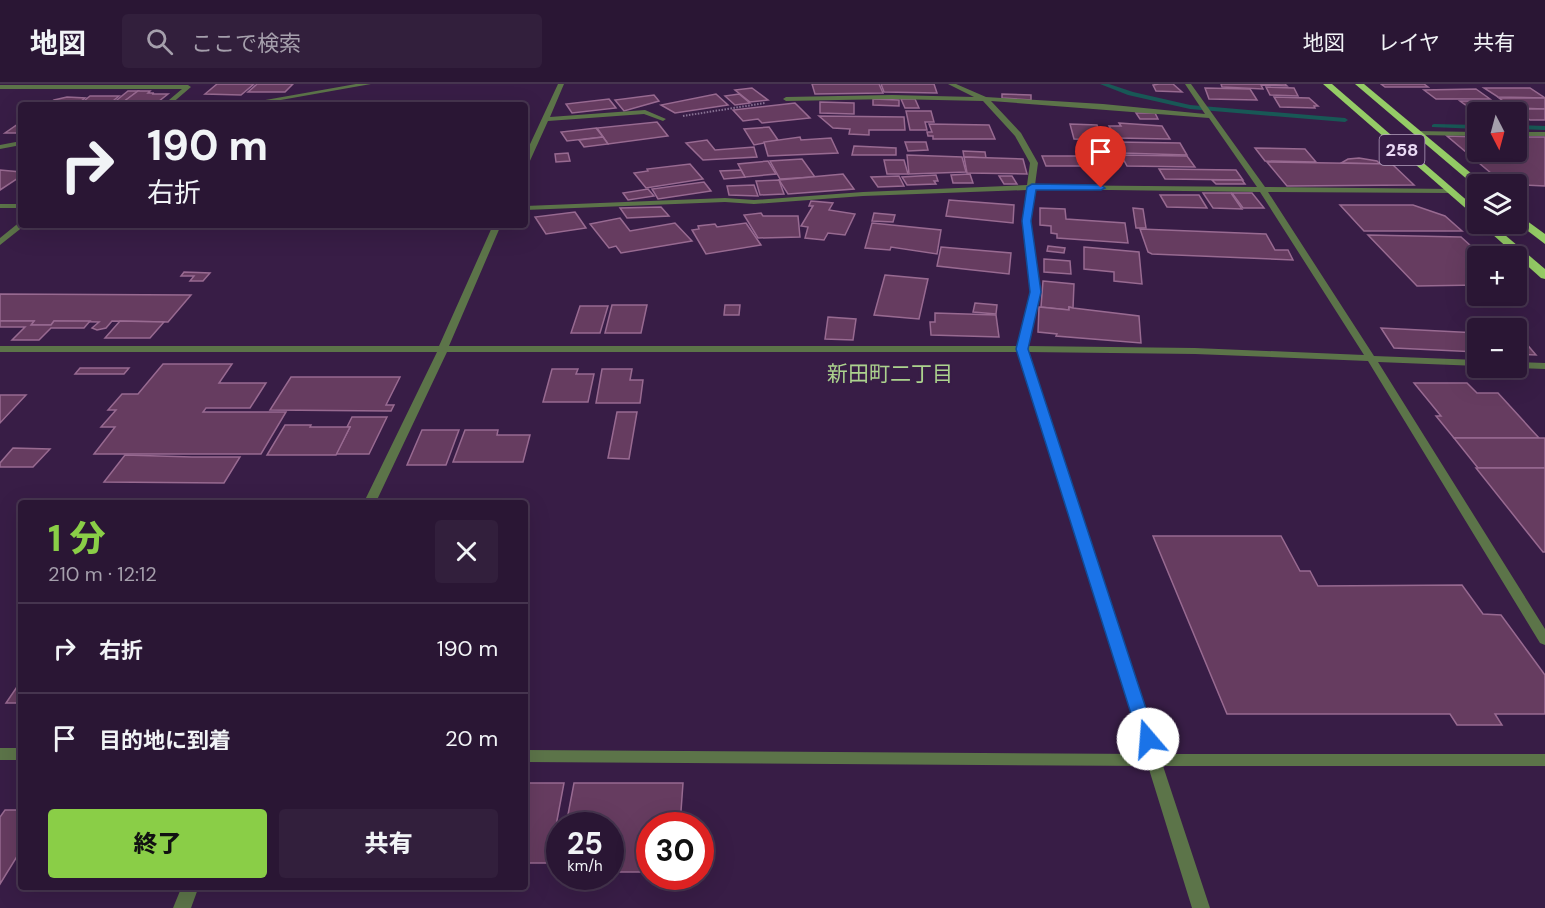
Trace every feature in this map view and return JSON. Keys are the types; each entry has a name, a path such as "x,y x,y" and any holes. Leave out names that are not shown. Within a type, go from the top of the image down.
{"highway":[{"name":"258","path":"1327,84 1467,206"},
{"name":"258","path":"1359,84 1467,174"},
{"path":"1527,225 1545,240"},
{"path":"1498,234 1545,275"}],"street":[{"path":"258,102 368,84"},
{"path":"528,156 561,84"},
{"path":"951,84 984,99 1018,135 1034,162 1027,221 1035,292 1022,349 1201,908"},
{"path":"1188,84 1263,190 1371,357 1545,640"},
{"path":"0,87 190,86"},
{"path":"170,102 190,86"},
{"path":"786,99 899,96 984,99 1106,106 1209,116"},
{"path":"545,119 645,112 663,119"},
{"path":"1418,133 1467,134"},
{"path":"1527,134 1545,134"},
{"path":"0,147 18,144"},
{"path":"528,208 725,200 754,201 1032,187 1450,191"},
{"path":"0,207 18,206"},
{"path":"0,242 18,227"},
{"path":"371,500 444,347 496,228"},
{"path":"0,349 444,347 1022,349 1195,351 1467,362"},
{"path":"1527,365 1545,366"},
{"path":"0,754 18,754"},
{"path":"528,756 1545,760"},
{"path":"182,908 189,890"}],"path":[{"path":"663,119 786,99"}],"building":[{"path":"217,84 254,84 241,95 205,94"},
{"path":"257,84 293,84 285,92 248,92"},
{"path":"812,84 879,84 883,93 815,94"},
{"path":"881,84 934,84 937,93 884,92"},
{"path":"1173,84 1182,92 1156,91 1153,85"},
{"path":"1221,84 1285,84 1287,86 1261,85 1263,89 1222,87"},
{"path":"1381,84 1424,84 1428,87 1385,87"},
{"path":"1266,87 1294,88 1298,96 1270,95"},
{"path":"752,88 768,100 750,102 735,90"},
{"path":"1205,88 1250,89 1257,100 1209,99"},
{"path":"1484,88 1530,88 1545,98 1498,97"},
{"path":"1476,89 1490,99 1436,99 1424,90"},
{"path":"128,91 138,91 124,102 114,102"},
{"path":"138,91 168,94 158,102 123,102"},
{"path":"716,94 728,105 675,113 661,105"},
{"path":"739,94 750,103 735,105 725,96"},
{"path":"1002,94 1031,95 1031,100 1002,98"},
{"path":"654,95 659,101 624,111 615,100"},
{"path":"90,96 119,96 112,102 83,102"},
{"path":"67,97 85,98 80,102 51,102"},
{"path":"1274,97 1309,98 1318,106 1314,106 1315,108 1280,107"},
{"path":"1499,98 1545,98 1545,109 1527,108 1527,102 1505,102"},
{"path":"609,99 616,108 572,113 566,104"},
{"path":"873,99 899,100 899,106 873,105"},
{"path":"901,99 915,99 919,108 905,108"},
{"path":"1460,101 1494,102 1467,102 1467,106"},
{"path":"820,102 854,103 854,114 820,113"},
{"path":"795,103 810,118 762,123 758,119 743,121 733,110"},
{"path":"1527,109 1545,109 1545,120 1530,120 1527,118"},
{"path":"906,111 931,111 934,122 925,122 927,130 910,130"},
{"path":"1136,113 1155,113 1158,119 1140,119"},
{"path":"819,116 904,117 905,130 869,130 869,135 849,134 850,129 833,128"},
{"path":"657,122 668,136 608,144 597,128"},
{"path":"1119,123 1162,126 1170,139 1116,138 1109,126 1121,126"},
{"path":"18,124 18,133 5,133"},
{"path":"929,124 989,125 995,139 933,139 933,136 928,136 927,132 932,132"},
{"path":"1070,124 1097,125 1101,136 1105,136 1107,140 1074,139"},
{"path":"769,127 778,140 754,145 744,129"},
{"path":"596,128 603,137 567,141 561,132"},
{"path":"1447,136 1467,137 1467,153"},
{"path":"603,137 608,144 584,147 579,140"},
{"path":"800,137 801,140 831,138 838,153 768,156 764,142"},
{"path":"1527,137 1545,137 1545,186 1527,185 1527,174 1492,174 1478,162 1527,162"},
{"path":"707,140 715,150 754,147 757,157 703,160 686,143"},
{"path":"905,142 926,142 928,150 908,151"},
{"path":"1115,142 1180,143 1187,155 1121,153"},
{"path":"854,146 896,148 896,155 852,155"},
{"path":"1255,148 1305,149 1316,162 1265,161"},
{"path":"963,151 985,152 986,158 964,157"},
{"path":"568,153 570,161 556,162 555,154"},
{"path":"907,155 962,157 966,172 909,174"},
{"path":"1121,155 1187,156 1195,167 1127,166"},
{"path":"1042,156 1077,156 1082,166 1046,166"},
{"path":"964,157 1023,159 1027,174 967,173"},
{"path":"802,159 815,177 780,179 770,161"},
{"path":"1348,159 1377,161 1380,164 1341,163"},
{"path":"884,160 904,160 908,174 887,174"},
{"path":"768,161 776,174 745,177 738,164"},
{"path":"1267,162 1392,164 1414,185 1287,186"},
{"path":"690,164 703,179 646,188 634,173 648,171 647,169"},
{"path":"1159,169 1236,170 1243,180 1165,179"},
{"path":"0,170 18,172 18,178 0,190"},
{"path":"741,170 745,177 724,179 720,171"},
{"path":"843,174 854,189 788,194 779,180"},
{"path":"970,174 973,183 953,183 951,175"},
{"path":"936,175 938,181 934,181 936,184 907,185 902,177"},
{"path":"899,176 904,186 878,187 871,177"},
{"path":"999,176 1012,176 1017,184 1004,184"},
{"path":"779,180 784,194 760,195 756,181"},
{"path":"1212,180 1242,180 1245,184 1216,184"},
{"path":"704,182 711,191 658,199 652,189"},
{"path":"754,185 758,196 729,195 727,186"},
{"path":"648,189 654,196 628,200 623,193"},
{"path":"1203,193 1231,193 1242,209 1213,208"},
{"path":"1232,193 1252,193 1264,208 1243,208"},
{"path":"1160,195 1199,195 1207,208 1167,207"},
{"path":"949,200 1014,205 1013,223 946,216"},
{"path":"811,201 833,203 829,210 855,214 845,235 828,233 824,240 805,238 808,227 801,226 813,206 809,206"},
{"path":"1340,205 1413,205 1445,216 1462,231 1364,231"},
{"path":"661,207 669,216 627,218 620,208"},
{"path":"1040,208 1065,209 1066,219 1125,223 1128,243 1057,238 1057,234 1051,233 1051,226 1040,225"},
{"path":"1133,208 1143,209 1146,228 1136,228"},
{"path":"575,212 586,228 546,234 535,217"},
{"path":"761,213 763,216 798,216 800,237 758,238 744,215"},
{"path":"874,213 895,215 893,222 872,221"},
{"path":"620,218 630,231 675,223 692,241 621,253 616,246 609,248 590,224"},
{"path":"746,223 761,245 706,254 692,230 699,229 698,226 715,224 717,227"},
{"path":"872,223 941,230 937,254 891,247 890,250 865,248"},
{"path":"1140,229 1266,234 1275,250 1288,250 1293,260 1152,254 1148,252"},
{"path":"1368,235 1461,237 1471,246 1467,246 1467,285 1417,286"},
{"path":"1048,246 1065,248 1064,253 1047,251"},
{"path":"941,247 1011,253 1009,274 937,266"},
{"path":"1084,247 1139,252 1142,284 1114,281 1114,272 1084,269"},
{"path":"1044,259 1070,261 1071,274 1044,272"},
{"path":"184,272 210,273 203,281 190,281 194,276 181,276"},
{"path":"885,275 928,279 919,319 874,315"},
{"path":"1043,281 1074,284 1073,308 1069,307 1069,310 1041,307"},
{"path":"0,294 191,295 168,322 112,321 106,328 97,330 92,328 99,322 54,321 51,325 31,325 34,321 0,321"},
{"path":"975,303 997,305 996,314 973,312"},
{"path":"612,305 647,305 641,333 605,333"},
{"path":"725,305 740,305 739,315 724,315"},
{"path":"580,306 608,306 600,333 571,333"},
{"path":"1039,307 1069,310 1069,307 1139,316 1141,343 1056,336 1057,334 1038,332"},
{"path":"935,313 996,315 999,337 931,335 930,322 935,322"},
{"path":"828,317 856,319 853,340 825,339"},
{"path":"0,321 34,321 31,325 51,325 54,321 90,321 84,328 51,328 39,340 12,340 25,327 0,327"},
{"path":"120,321 164,322 150,338 105,338"},
{"path":"1381,328 1467,332 1467,351 1394,348"},
{"path":"1527,344 1536,355 1527,355"},
{"path":"163,364 232,364 219,383 266,383 250,408 206,408 203,412 286,412 261,454 94,454 115,427 101,427 116,410 108,410 122,394 138,394"},
{"path":"80,368 129,368 124,374 75,374"},
{"path":"552,369 578,369 576,374 594,374 588,402 543,402"},
{"path":"602,369 632,369 630,380 643,380 640,403 596,403"},
{"path":"291,377 400,377 386,405 394,405 391,411 270,410"},
{"path":"1414,383 1467,383 1477,393 1498,393 1539,438 1454,438 1436,416 1441,416"},
{"path":"0,395 26,395 0,423"},
{"path":"617,412 637,412 629,459 608,458"},
{"path":"352,417 387,417 369,454 336,454 350,427 347,427"},
{"path":"285,425 350,427 336,455 267,455"},
{"path":"422,430 459,430 446,465 407,465"},
{"path":"465,430 498,430 497,435 530,435 523,462 453,462"},
{"path":"1454,438 1545,438 1545,468 1478,468"},
{"path":"13,448 50,449 33,467 0,467 0,463"},
{"path":"125,455 240,457 224,483 104,482"},
{"path":"1476,468 1545,468 1545,552 1543,552"},
{"path":"1153,536 1281,536 1300,571 1310,571 1318,586 1462,585 1483,614 1501,615 1545,675 1545,714 1495,714 1502,725 1457,725 1450,714 1227,714"},
{"path":"18,685 18,703 6,703"},
{"path":"528,783 564,783 559,812 546,812 546,863 528,863"},
{"path":"574,783 683,783 681,812 636,812 636,872 624,872 624,812 568,812"},
{"path":"5,810 18,810 18,855 0,884 0,817"}],"waterway":[{"path":"1103,84 1131,94 1190,107 1345,120"},
{"path":"1434,126 1467,127"},
{"path":"1527,127 1545,128"}],"district":[{"name":"新田町二丁目","path":"890,374"}],"route":[{"path":"1101,188 1032,187 1027,221 1035,292 1022,349 1148,739"}]}
